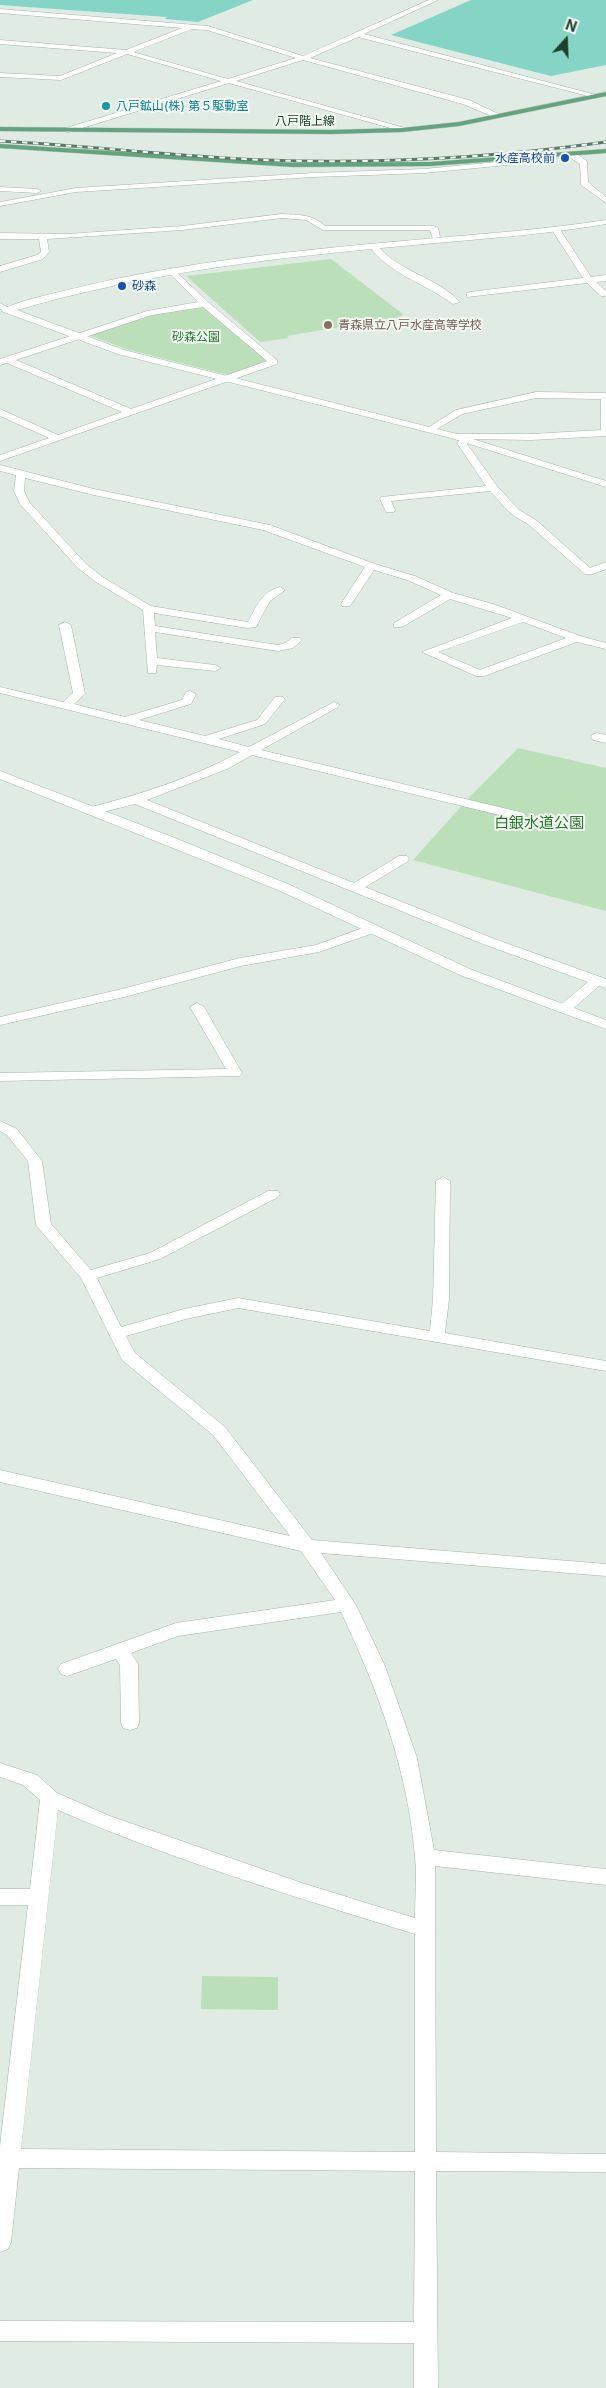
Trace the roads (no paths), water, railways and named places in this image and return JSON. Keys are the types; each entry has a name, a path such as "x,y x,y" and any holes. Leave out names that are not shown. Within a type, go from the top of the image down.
{"main road":[{"name":"八戸階上線","path":"0,129 331,132 402,130 459,124 606,94"},
{"path":"0,146 293,165 421,164 606,151"}],"street":[{"path":"69,130 303,58 436,0"},
{"path":"0,11 193,25 303,58 466,102 499,116"},
{"path":"0,75 61,78 193,25"},
{"path":"356,34 596,96"},
{"path":"0,42 126,52 402,130"},
{"path":"571,154 584,163 584,183 606,201"},
{"path":"0,204 76,190 205,181 424,171 539,160 556,155"},
{"path":"0,189 33,190 48,195"},
{"path":"0,236 43,237 182,228 282,216 316,220 323,228 434,228 436,237"},
{"path":"3,310 74,292 172,271 373,246 556,230 606,222"},
{"path":"556,230 589,280 604,294"},
{"path":"0,269 40,257 46,252 43,237"},
{"path":"373,246 376,251 401,270 448,295 456,302"},
{"path":"0,458 274,362 205,304 172,271"},
{"path":"470,295 606,278"},
{"path":"4,361 75,336 150,314 205,304"},
{"path":"3,310 121,352 454,436 606,484"},
{"path":"4,361 129,412"},
{"path":"429,430 459,412 536,395 605,396 606,433 540,437 454,436"},
{"path":"0,412 58,438"},
{"path":"467,440 462,443 493,488 514,512 532,522 589,572 606,565"},
{"path":"0,468 94,492 249,522 371,566 411,578 449,595 489,606 576,638 606,646"},
{"path":"20,472 19,491 25,504 82,566 100,580 148,609 252,625 266,599 280,590"},
{"path":"390,510 385,499 493,488"},
{"path":"346,604 371,566"},
{"path":"398,625 449,595"},
{"path":"148,609 151,666 215,668"},
{"path":"521,619 428,652 480,674 576,638"},
{"path":"64,706 79,694 65,624"},
{"path":"149,628 278,648 289,646 296,640"},
{"path":"0,690 520,816"},
{"path":"125,720 187,702 190,694"},
{"path":"205,740 261,722 279,698"},
{"path":"91,811 136,800 223,766 334,705"},
{"path":"0,775 274,883 465,972 606,1025"},
{"path":"136,800 222,832 474,937 601,983"},
{"path":"356,888 403,859"},
{"path":"0,1021 124,993 240,962 319,948 371,929"},
{"path":"564,1009 601,983"},
{"path":"0,1077 234,1073 197,1007"},
{"path":"0,1125 12,1132 35,1161 44,1225 88,1276 128,1356 219,1431 307,1546 347,1605 376,1666 408,1758 425,1857 426,2388"},
{"path":"437,1336 440,1299 443,1181"},
{"path":"88,1276 155,1256 273,1194"},
{"path":"117,1333 184,1314 238,1303 606,1366"},
{"path":"0,1476 307,1546 606,1570"},
{"path":"68,1670 176,1630 347,1605"},
{"path":"120,1651 129,1664 130,1722"},
{"path":"0,1770 30,1780 50,1798 103,1820 298,1890 424,1929"},
{"path":"0,2242 4,2158 40,1897 50,1798"},
{"path":"425,1857 606,1878"},
{"path":"0,1897 40,1897"},
{"path":"4,2158 606,2163"},
{"path":"0,2331 426,2333"}],"water":[{"path":"0,0 253,0 198,22 165,19 167,17 0,5"},
{"path":"471,0 606,0 606,65 551,76 391,35"}],"railway":[{"path":"0,141 165,154 307,161 478,156 606,142"}],"place":[{"name":"八戸鉱山(株) 第５駆動室","path":"106,106"},
{"name":"水産高校前","path":"565,158"},
{"name":"砂森","path":"122,286"},
{"name":"青森県立八戸水産高等学校","path":"328,325"}],"park label":[{"name":"砂森公園","path":"196,337"},
{"name":"白銀水道公園","path":"539,823"}]}
